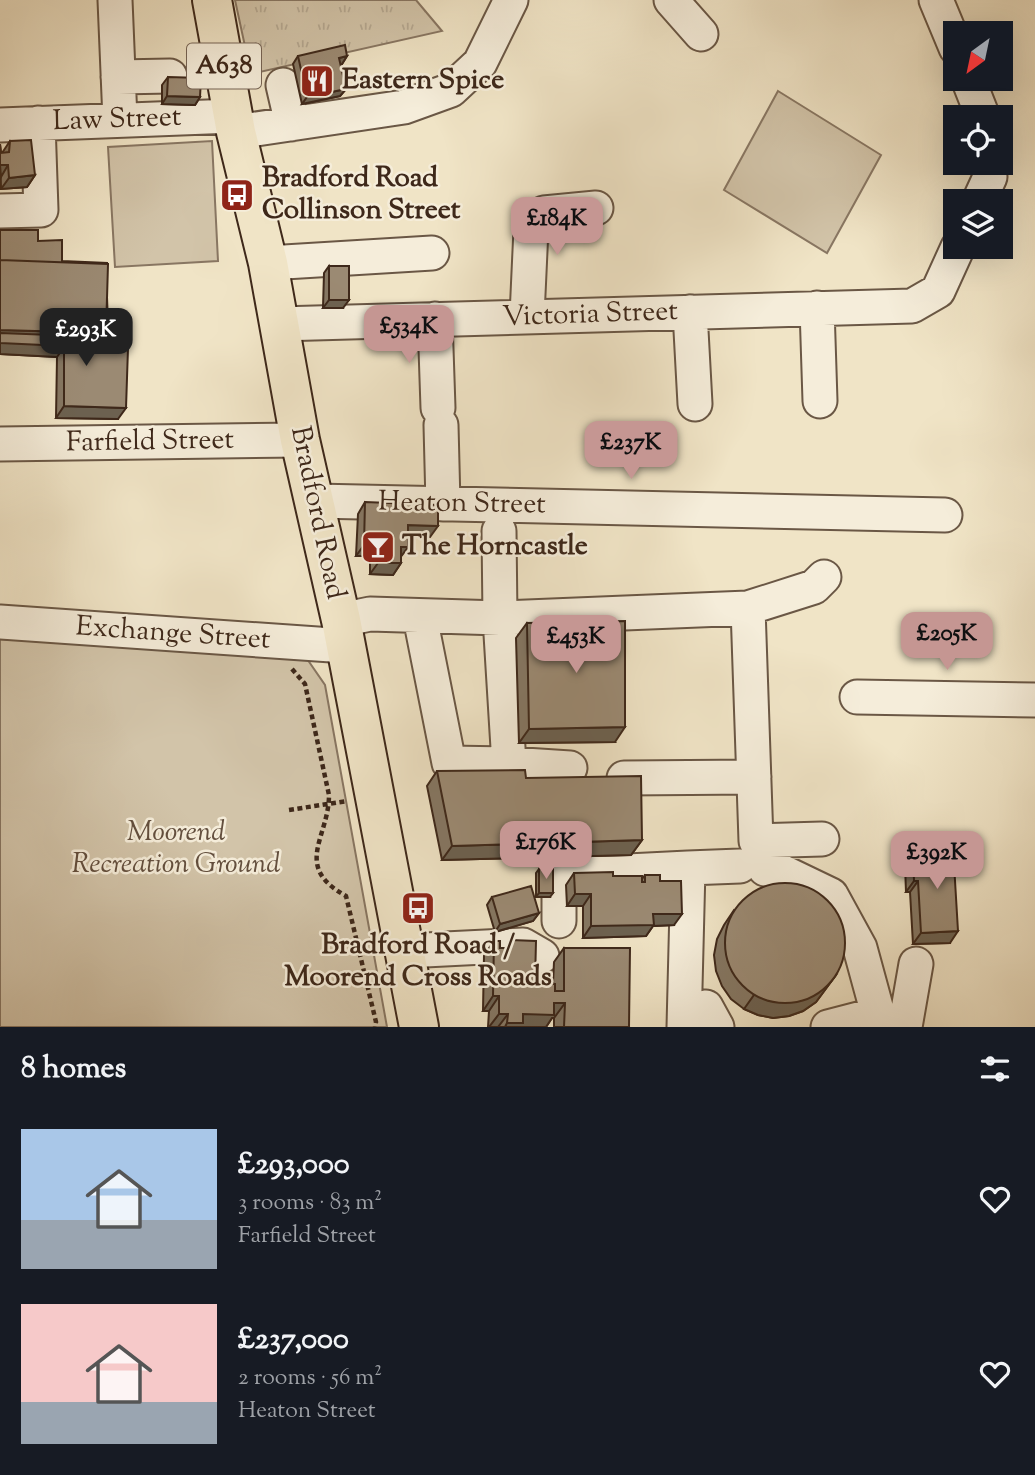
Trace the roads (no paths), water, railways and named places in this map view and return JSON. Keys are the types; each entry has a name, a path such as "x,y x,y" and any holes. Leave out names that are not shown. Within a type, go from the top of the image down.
{"main road":[{"name":"Bradford Road","path":"212,0 235,124 268,263 300,440 343,633 419,1027"}],"street":[{"path":"115,0 120,120"},
{"name":"Law Street","path":"0,125 120,120 292,124 404,107 451,90 480,63 511,0"},
{"path":"671,0 701,34"},
{"path":"936,0 945,21"},
{"path":"118,77 170,76"},
{"path":"283,85 292,124"},
{"path":"0,211 41,210 38,123"},
{"path":"527,316 531,229 536,218 544,213 596,208"},
{"path":"268,263 432,253"},
{"name":"Victoria Street","path":"279,324 912,306 939,291 953,259"},
{"path":"817,308 820,401"},
{"path":"690,312 695,404"},
{"path":"435,319 443,504"},
{"name":"Farfield Street","path":"0,444 300,440"},
{"name":"Heaton Street","path":"315,501 945,515"},
{"path":"499,531 500,618 509,764"},
{"name":"Exchange Street","path":"0,622 343,633 370,614 500,618 748,608 814,587 824,577"},
{"path":"748,608 756,841 822,839"},
{"path":"420,617 449,764 570,768"},
{"path":"857,697 1035,700"},
{"path":"624,778 754,777"},
{"path":"688,869 703,1020"},
{"path":"559,921 559,880 568,874 688,869 779,870 831,895 860,948 891,1023"},
{"path":"405,951 523,945 542,956"},
{"path":"891,1023 916,964"},
{"path":"828,1027 891,1023"}],"place":[{"name":"Eastern Spice","path":"317,81"},
{"name":"Bradford Road Collinson Street","path":"237,195"},
{"name":"The Horncastle","path":"378,547"},
{"name":"Bradford Road / Moorend Cross Roads","path":"418,908"}],"park label":[{"name":"Moorend Recreation Ground","path":"176,849"}]}
